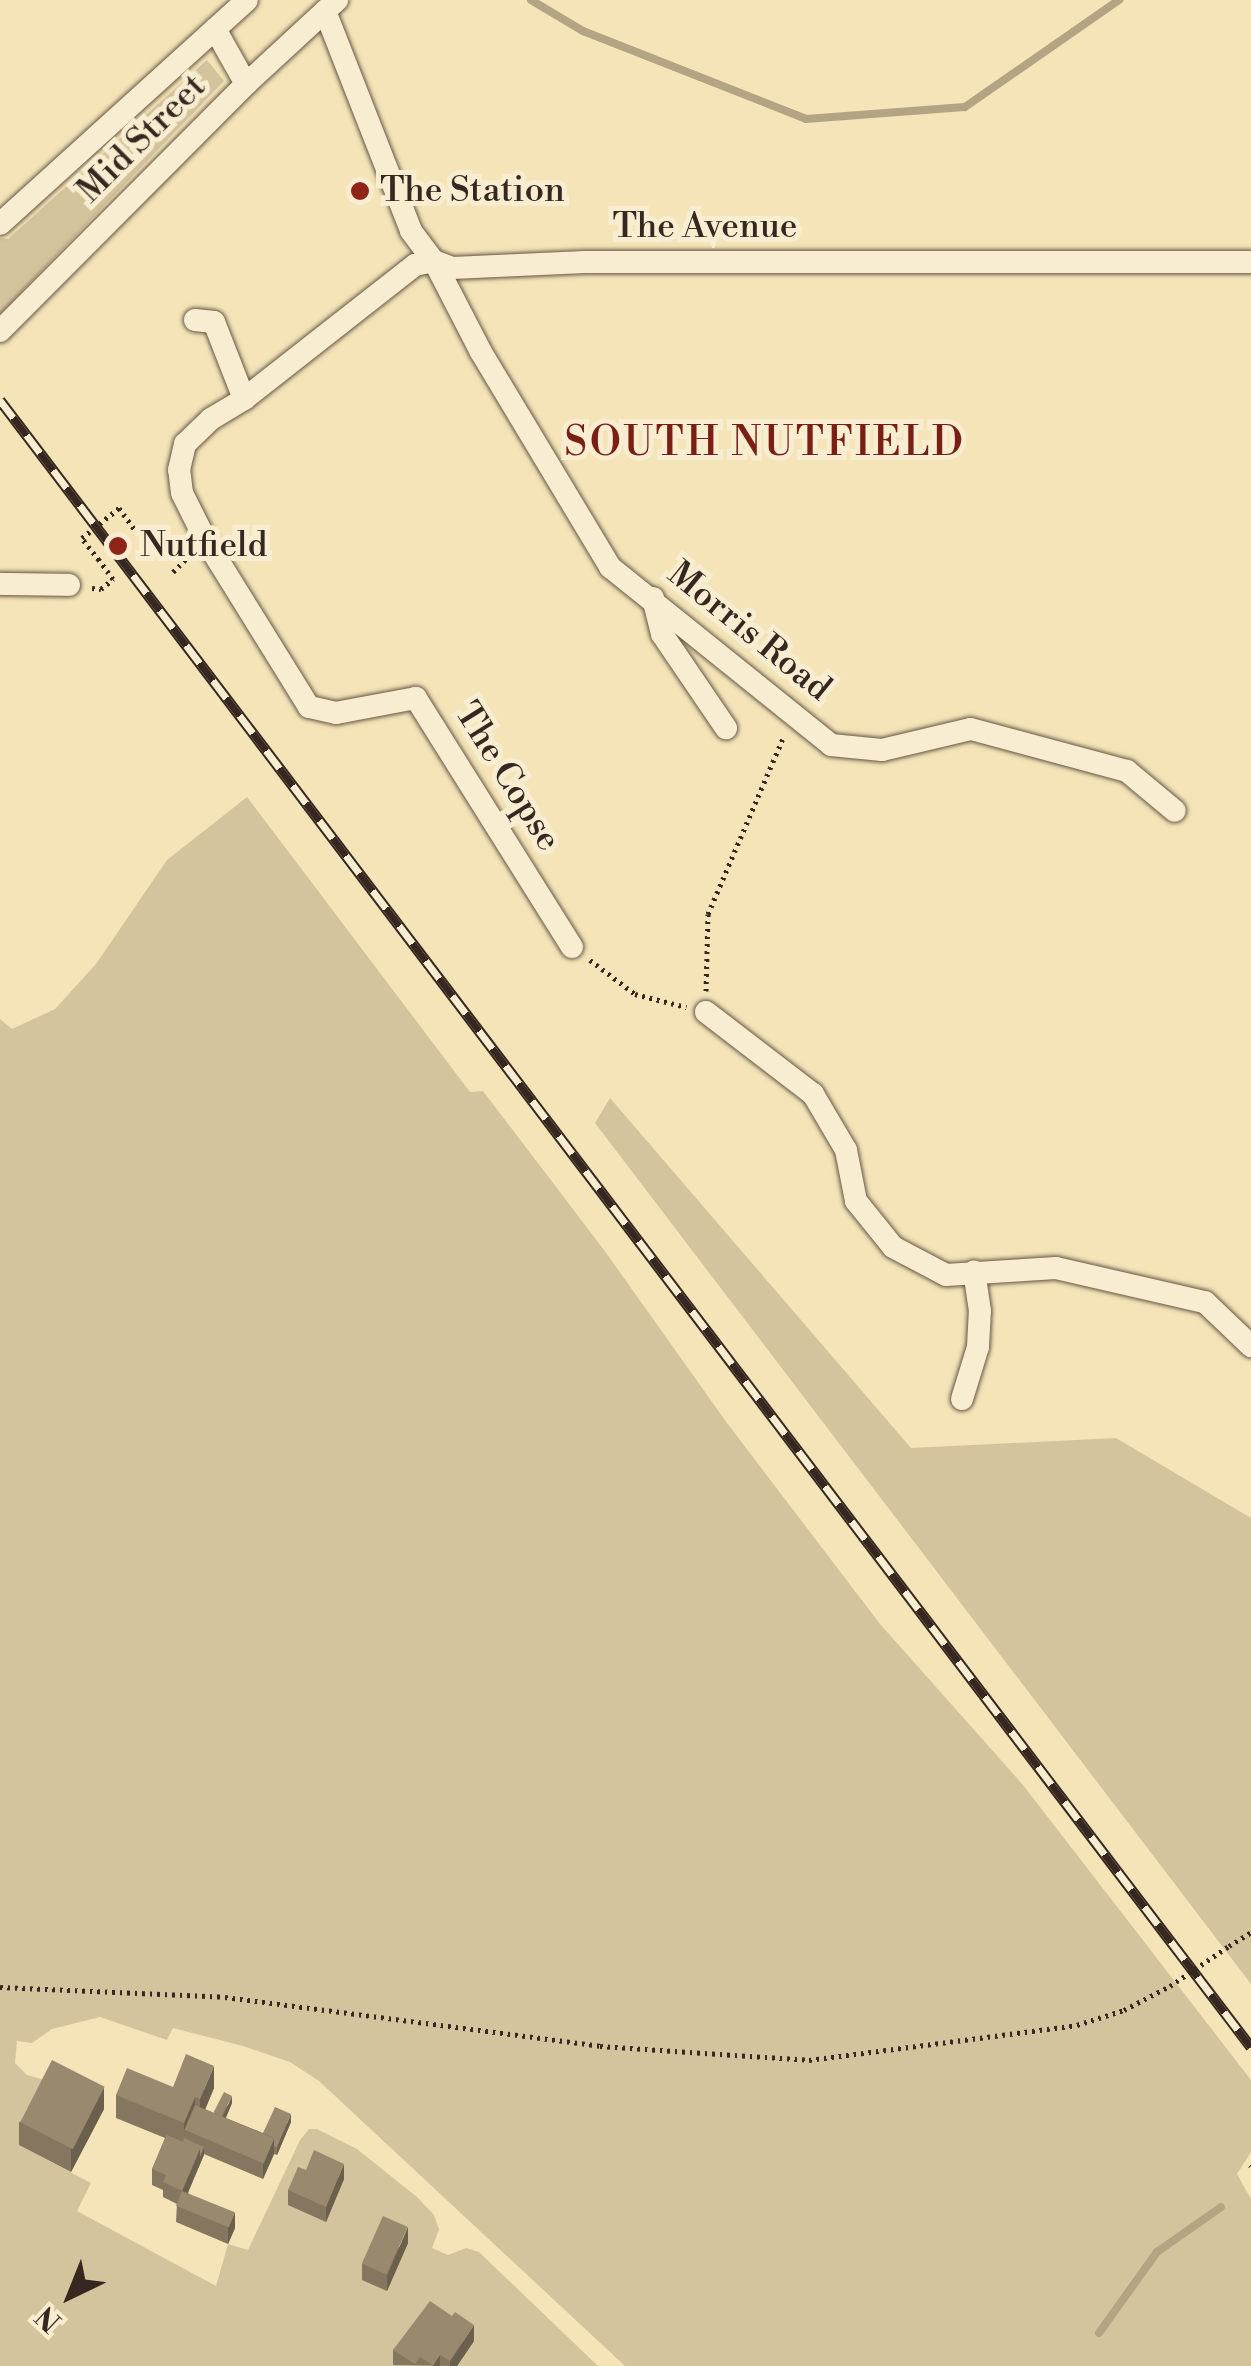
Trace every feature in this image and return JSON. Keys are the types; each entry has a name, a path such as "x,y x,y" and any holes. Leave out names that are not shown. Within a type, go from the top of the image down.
{"street":[{"path":"0,224 247,0"},
{"path":"194,320 214,322 244,399 415,265 434,262 411,230 331,5"},
{"name":"Mid Street","path":"0,331 246,84 331,5"},
{"path":"215,28 246,84"},
{"name":"The Avenue","path":"434,262 452,268 584,262 1251,262"},
{"name":"Morris Road","path":"434,262 481,352 610,567 831,744 882,750 972,728 1127,771 1174,811"},
{"name":"The Copse","path":"244,399 211,419 185,444 179,470 182,493 224,571 309,708 336,713 416,698 572,947"},
{"path":"0,584 69,585"},
{"path":"653,598 662,634 726,728"},
{"path":"706,1012 813,1094 846,1150 856,1201 892,1247 946,1275 1056,1268 1205,1302 1251,1346"},
{"path":"962,1400 978,1347 980,1311 974,1271"}],"path":[{"path":"69,585 102,589 113,579 82,538 119,508 135,530"},
{"path":"572,947 635,994 706,1012 708,914 784,743 778,700"},
{"path":"0,1987 225,1996 600,2046 809,2060 1077,2025 1124,2010 1170,1986 1251,1932"}],"shaded area":[{"path":"207,60 224,81 0,314 0,238 8,239"},
{"path":"247,797 470,1092 483,1091 880,1624 1023,1785 1251,2080 1251,2152 1237,2174 1251,2199 1251,2366 625,2366 319,2081 290,2062 243,2046 173,2028 167,2040 100,2017 52,2029 32,2043 17,2041 15,2063 27,2075 52,2082 19,2145 91,2183 77,2211 216,2286 228,2244 248,2250 300,2140 309,2129 317,2129 357,2149 417,2197 434,2215 439,2229 432,2248 448,2255 466,2248 479,2252 598,2366 0,2366 0,1019 12,1029 55,1009 96,964 167,860"},
{"path":"610,1098 911,1448 1116,1438 1251,1518 1251,1984 595,1123"}],"building":[{"path":"186,2054 214,2066 184,2123 116,2095 127,2068 173,2087"},
{"path":"52,2060 105,2087 73,2149 20,2122"},
{"path":"224,2092 232,2096 222,2117 214,2112"},
{"path":"195,2105 274,2139 264,2163 184,2130"},
{"path":"275,2107 291,2114 277,2147 274,2138 263,2133"},
{"path":"167,2135 200,2149 182,2191 163,2182 166,2175 152,2169"},
{"path":"184,2138 204,2147 200,2157 200,2149 183,2142"},
{"path":"314,2150 344,2164 326,2207 288,2190 298,2167 306,2170"},
{"path":"182,2191 235,2212 229,2227 176,2206"},
{"path":"383,2216 408,2227 387,2274 362,2264"},
{"path":"430,2301 474,2325 450,2361 440,2355 433,2365 420,2357 415,2364 393,2350"}],"waterway":[{"path":"531,0 583,31 806,119 965,107 1119,0"},
{"path":"1099,2333 1157,2252 1221,2207"}],"railway":[{"path":"0,400 1251,2047"}],"place":[{"name":"The Station","path":"360,191"},
{"name":"Nutfield","path":"118,546"}],"district":[{"name":"SOUTH NUTFIELD","path":"765,443"}]}
